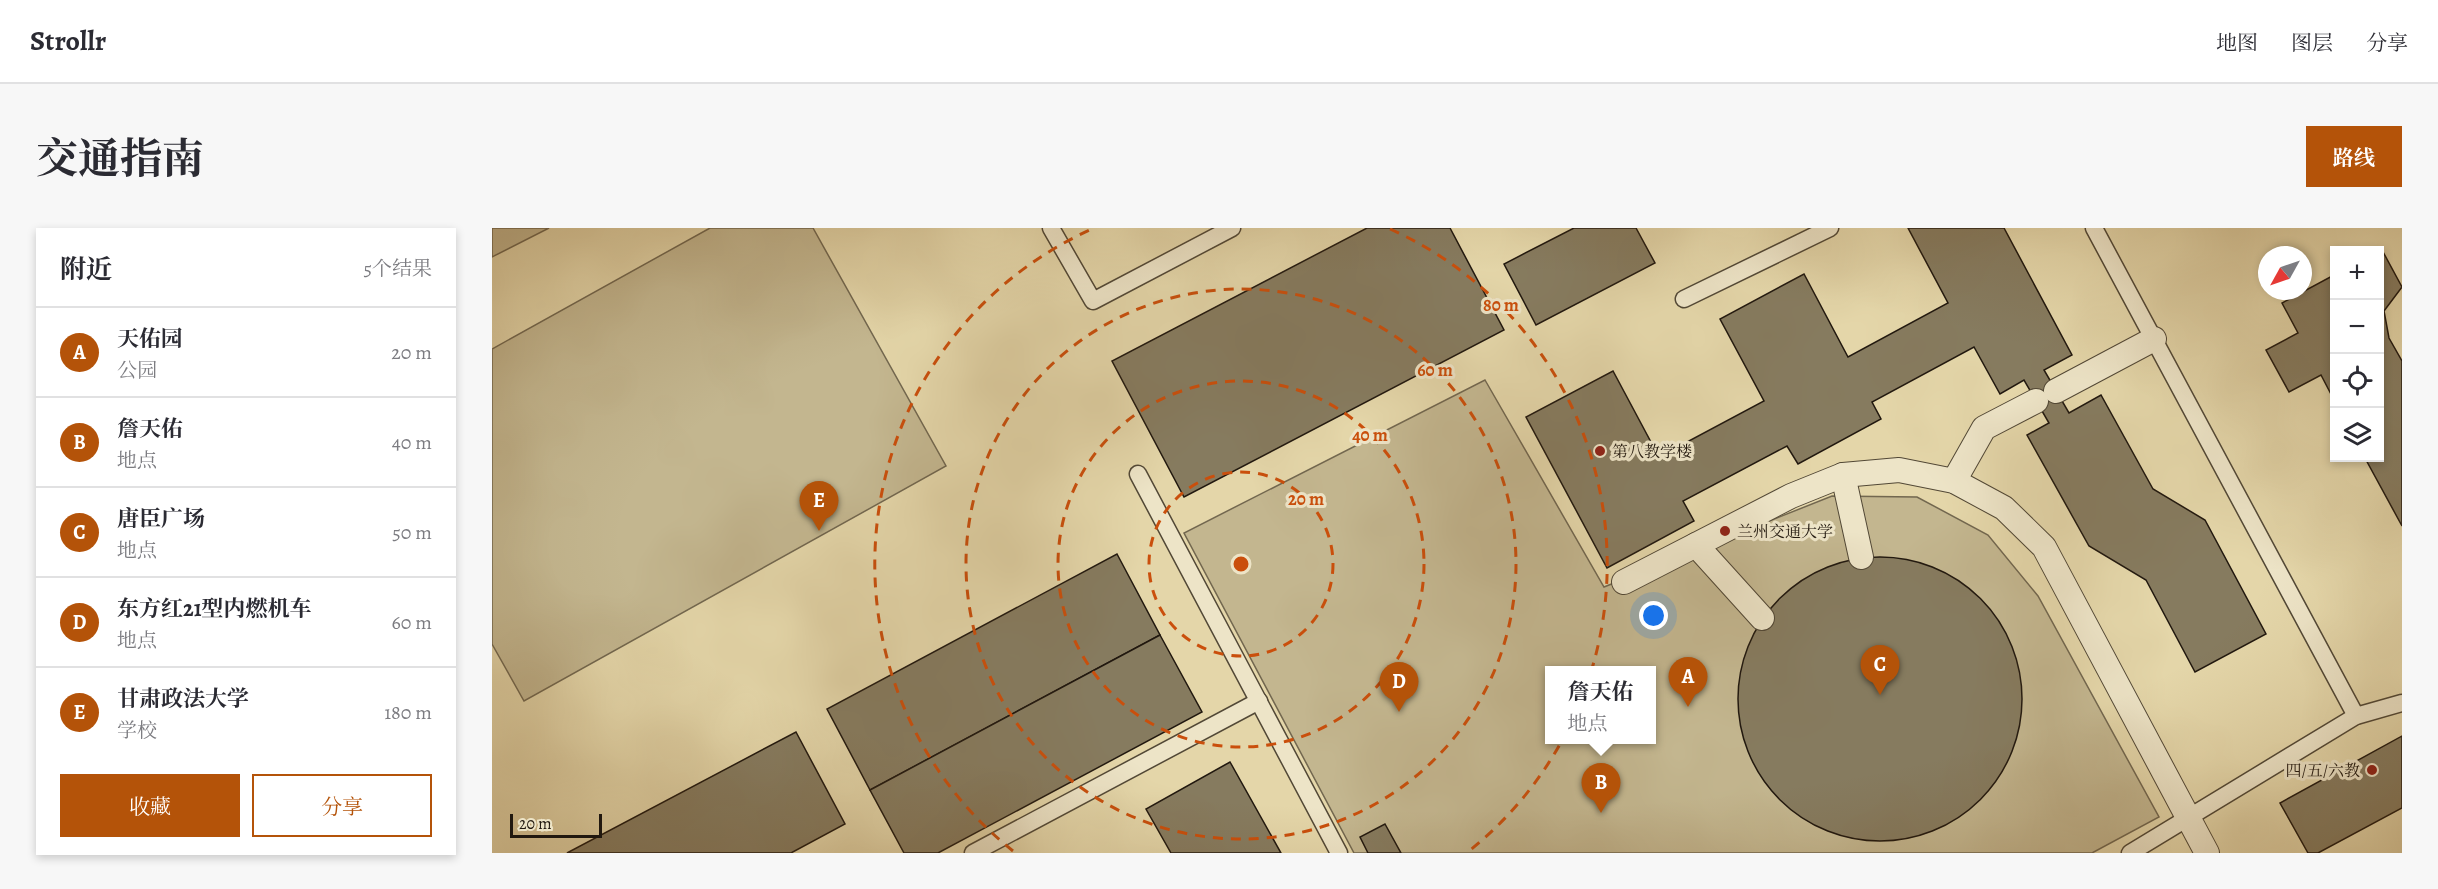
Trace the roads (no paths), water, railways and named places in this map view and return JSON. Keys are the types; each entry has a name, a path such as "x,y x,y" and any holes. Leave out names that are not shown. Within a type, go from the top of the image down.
{"street":[{"path":"1954,481 1984,428 2154,339"},
{"path":"1624,582 1791,496 1843,475 1899,470 1954,481 2004,508 2044,547 2207,853"},
{"path":"1843,475 1862,557"},
{"path":"1696,545 1762,618"}],"lane":[{"path":"1051,228 1094,301 1232,228"},
{"path":"1684,298 1830,228"},
{"path":"2094,228 2356,716"},
{"path":"1138,474 1339,853"},
{"path":"973,853 1259,701"},
{"path":"2130,853 2356,716 2402,703"}],"place":[{"name":"第八教学楼","path":"1600,451"},
{"name":"甘肃政法大学","path":"819,531"},
{"name":"兰州交通大学","path":"1725,531"},
{"name":"唐臣广场","path":"1880,695"},
{"name":"天佑园","path":"1688,707"},
{"name":"东方红21型内燃机车","path":"1399,712"},
{"name":"四/五/六教","path":"2372,770"},
{"name":"詹天佑","path":"1601,813"}]}
